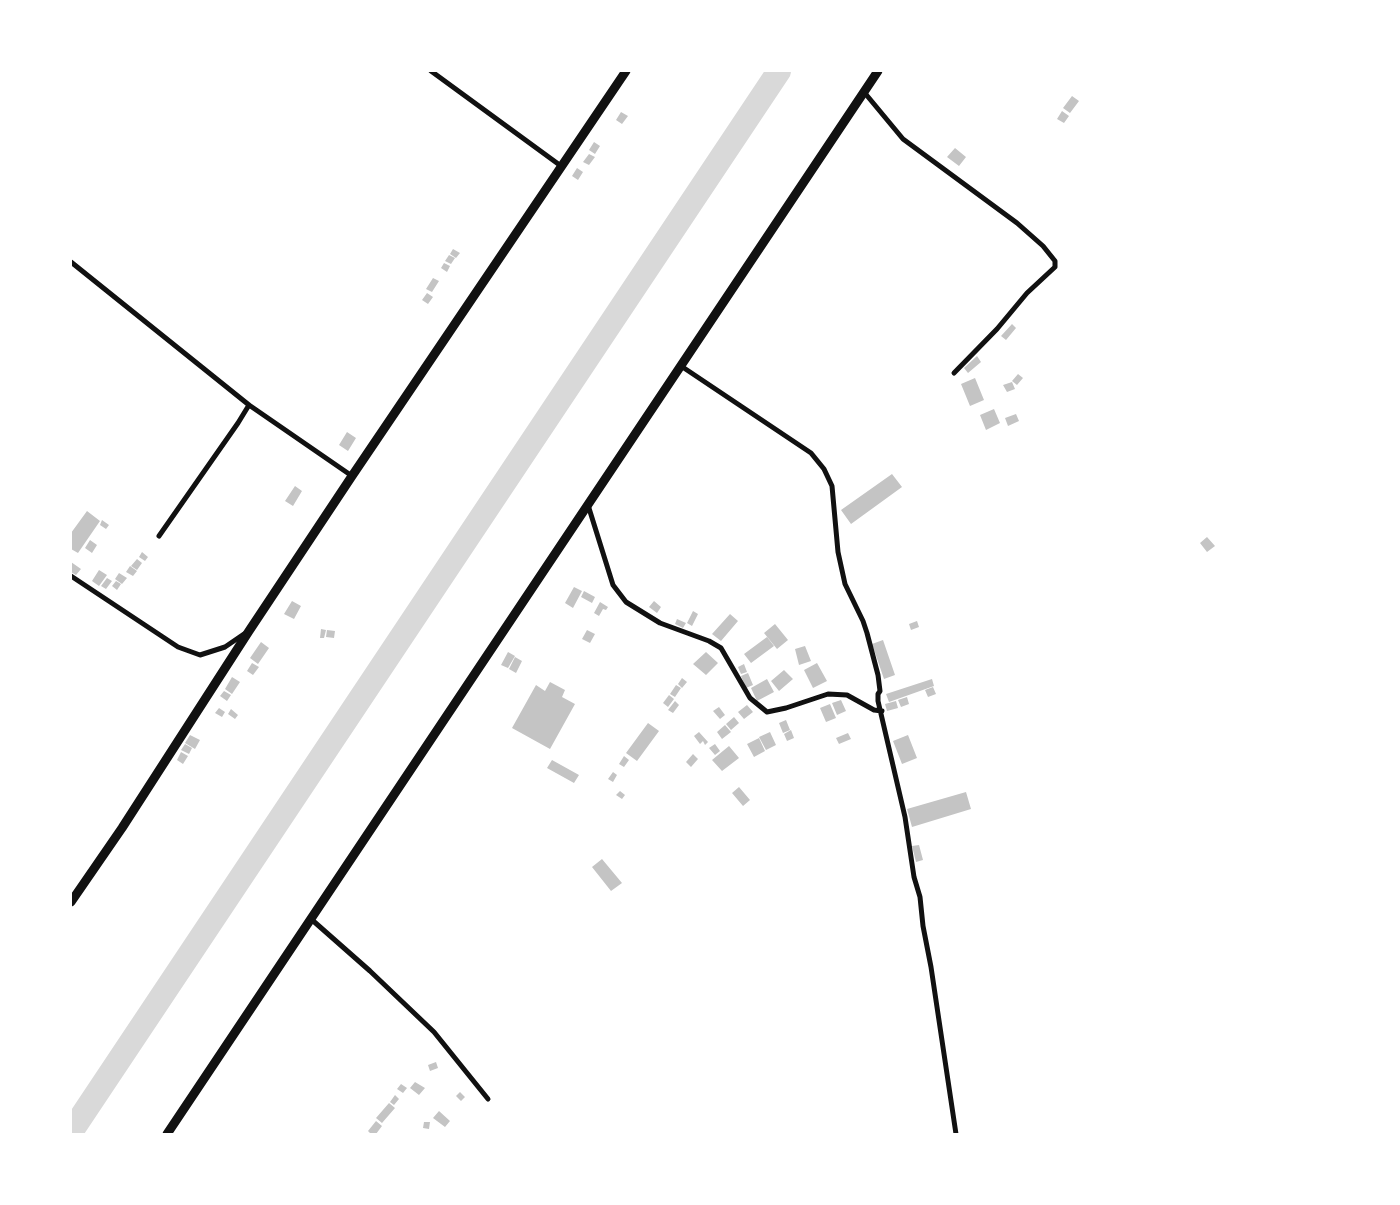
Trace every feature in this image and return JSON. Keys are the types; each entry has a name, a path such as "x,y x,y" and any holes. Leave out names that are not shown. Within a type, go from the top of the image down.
{"street":[{"path":"431,71 561,166"},
{"path":"71,902 122,828 352,476 626,71"},
{"path":"167,1134 878,71"},
{"path":"864,92 903,139 1017,224 1043,246 1056,261 1056,267 1027,293 997,329 954,373"},
{"path":"71,262 249,405 352,476"},
{"path":"681,366 811,453 824,468 832,486 838,552 845,584 867,633 878,676 880,691 878,701 882,711 905,817 914,877 920,897 956,1134"},
{"path":"160,536 238,424 249,405"},
{"path":"588,505 613,585 626,602 660,622 721,648 750,698 767,712 786,708 828,694 847,695 874,710 882,711"},
{"path":"71,576 178,647 200,655 225,647 249,631"},
{"path":"311,919 370,971 434,1032 488,1099"}],"building":[{"path":"1072,96 1079,101 1070,113 1063,108"},
{"path":"1062,111 1069,116 1064,123 1057,119"},
{"path":"621,112 628,116 622,124 616,120"},
{"path":"594,142 600,146 595,154 589,150"},
{"path":"955,148 966,157 959,166 947,157"},
{"path":"589,154 595,157 589,165 583,162"},
{"path":"577,168 583,172 578,180 572,176"},
{"path":"453,249 460,253 456,258 450,254"},
{"path":"449,255 455,258 451,264 445,261"},
{"path":"444,263 450,266 447,272 441,268"},
{"path":"433,278 439,281 432,292 426,289"},
{"path":"427,293 433,297 428,304 422,300"},
{"path":"1012,324 1016,328 1006,340 1001,336"},
{"path":"977,356 981,362 968,373 964,368"},
{"path":"1018,374 1023,378 1017,385 1012,381"},
{"path":"975,378 984,400 970,406 961,384"},
{"path":"1012,382 1015,389 1007,392 1003,385"},
{"path":"994,409 1000,423 986,430 980,415"},
{"path":"1016,414 1019,421 1008,426 1005,418"},
{"path":"347,432 356,438 348,451 339,445"},
{"path":"892,474 902,487 851,524 841,510"},
{"path":"295,486 302,491 293,506 285,501"},
{"path":"87,511 100,521 78,553 71,549 71,533"},
{"path":"102,520 109,525 106,529 100,525"},
{"path":"1207,537 1215,546 1207,552 1200,543"},
{"path":"90,540 97,545 92,553 85,548"},
{"path":"142,552 148,557 145,561 139,557"},
{"path":"137,559 142,563 137,570 131,566"},
{"path":"71,562 81,569 76,575 71,572"},
{"path":"130,566 137,571 133,576 126,572"},
{"path":"99,570 107,575 99,586 92,581"},
{"path":"119,573 127,578 122,584 115,579"},
{"path":"107,578 112,581 106,589 101,586"},
{"path":"116,581 121,584 117,590 112,586"},
{"path":"574,587 582,591 573,608 565,603"},
{"path":"584,591 595,597 592,603 581,597"},
{"path":"292,601 301,606 294,619 284,614"},
{"path":"654,601 661,607 657,613 649,607"},
{"path":"600,602 608,607 606,610 603,609 599,616 594,613"},
{"path":"693,611 698,614 692,626 687,623"},
{"path":"730,614 738,621 721,641 712,634"},
{"path":"677,619 686,623 683,628 675,624"},
{"path":"917,621 919,627 911,630 909,624"},
{"path":"775,624 788,640 777,649 764,633"},
{"path":"321,629 326,630 324,638 320,638"},
{"path":"327,630 335,631 334,638 326,637"},
{"path":"587,630 595,634 590,643 582,639"},
{"path":"767,637 774,646 751,663 744,654"},
{"path":"883,640 895,675 884,679 872,644"},
{"path":"261,642 269,648 258,664 250,658"},
{"path":"805,646 811,661 799,665 795,649"},
{"path":"508,652 515,656 508,668 501,665"},
{"path":"706,652 718,663 706,675 693,664"},
{"path":"515,657 522,661 516,673 509,669"},
{"path":"252,663 259,667 253,675 247,671"},
{"path":"817,663 827,681 813,688 804,670"},
{"path":"744,664 747,672 741,674 738,667"},
{"path":"784,670 793,679 779,691 771,681"},
{"path":"748,673 753,685 746,688 741,676"},
{"path":"232,677 240,682 232,694 225,689"},
{"path":"682,678 687,682 682,688 678,684"},
{"path":"767,679 774,692 757,701 751,688"},
{"path":"932,679 934,686 889,702 886,694"},
{"path":"550,682 565,690 562,697 575,704 550,749 512,728 536,685 545,691"},
{"path":"676,685 681,688 675,697 670,694"},
{"path":"933,687 936,694 928,697 925,690"},
{"path":"224,691 231,695 227,701 220,696"},
{"path":"669,695 674,699 668,707 663,703"},
{"path":"907,697 909,704 901,707 898,700"},
{"path":"841,700 846,711 837,715 832,703"},
{"path":"675,701 679,705 673,713 668,710"},
{"path":"896,701 898,708 887,711 885,704"},
{"path":"830,704 836,718 826,722 820,708"},
{"path":"747,705 753,712 744,719 738,712"},
{"path":"719,707 725,715 720,719 713,711"},
{"path":"219,708 225,712 222,717 215,713"},
{"path":"231,709 238,715 235,719 228,714"},
{"path":"734,717 739,723 731,730 726,724"},
{"path":"786,720 790,730 783,733 779,723"},
{"path":"648,723 659,731 637,761 626,753"},
{"path":"725,725 731,732 722,739 717,732"},
{"path":"791,730 794,738 787,741 784,734"},
{"path":"699,732 708,742 705,745 703,741 700,744 694,736"},
{"path":"770,732 776,745 766,750 759,737"},
{"path":"848,733 851,739 839,744 836,738"},
{"path":"190,735 200,740 195,749 185,743"},
{"path":"908,735 917,758 902,764 893,741"},
{"path":"759,738 765,751 754,757 747,744"},
{"path":"185,744 192,748 189,754 181,750"},
{"path":"715,744 720,751 715,755 709,748"},
{"path":"729,746 739,758 722,771 712,760"},
{"path":"181,752 188,756 183,764 177,760"},
{"path":"693,754 698,759 691,767 686,762"},
{"path":"624,756 629,760 624,767 619,764"},
{"path":"552,760 579,775 574,783 547,768"},
{"path":"613,772 617,775 613,782 608,779"},
{"path":"739,787 750,800 743,806 732,793"},
{"path":"620,791 625,795 622,799 616,795"},
{"path":"966,792 971,809 912,827 907,809"},
{"path":"919,845 923,860 916,862 912,846"},
{"path":"602,859 622,883 611,891 592,867"},
{"path":"436,1062 438,1068 430,1071 428,1065"},
{"path":"415,1082 425,1088 419,1095 410,1088"},
{"path":"401,1084 407,1088 403,1093 397,1089"},
{"path":"460,1092 465,1097 461,1101 456,1096"},
{"path":"395,1095 399,1099 394,1105 390,1102"},
{"path":"389,1103 395,1108 382,1123 376,1118"},
{"path":"439,1111 450,1121 445,1127 433,1118"},
{"path":"376,1121 382,1126 376,1134 371,1134 368,1131"},
{"path":"424,1122 430,1122 429,1129 423,1128"}],"waterway":[{"path":"71,1132 779,71"}]}
